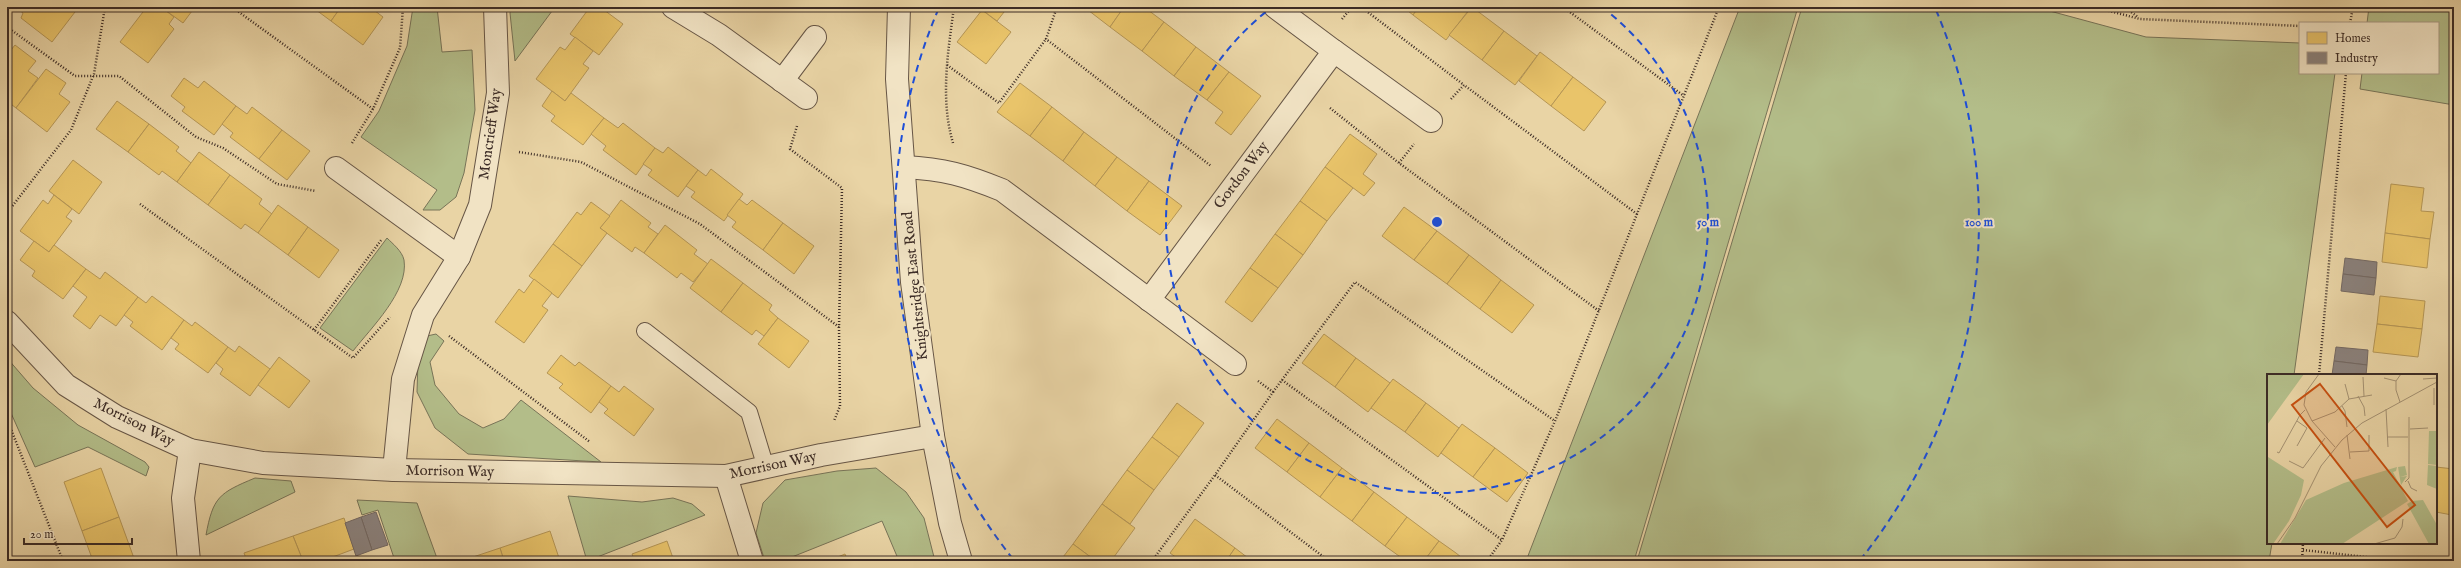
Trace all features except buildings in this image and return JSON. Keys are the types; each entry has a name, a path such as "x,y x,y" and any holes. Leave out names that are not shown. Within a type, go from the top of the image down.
{"street":[{"name":"Moncrieff Way","path":"394,470 405,372 423,315 459,257 480,205 498,93 495,7"},
{"path":"673,7 719,35 806,98"},
{"name":"Knightsridge East Road","path":"899,7 897,80 912,282 933,436 950,523 961,561"},
{"path":"1275,7 1431,121"},
{"path":"782,81 815,37"},
{"name":"Gordon Way","path":"1149,300 1334,51"},
{"path":"904,167 933,168 962,174 1002,190 1235,364"},
{"path":"336,168 459,257"},
{"name":"Morrison Way","path":"7,322 66,385 117,417 190,450 263,463 394,470 726,476 821,455 933,436"},
{"path":"189,561 183,498 190,450"},
{"path":"726,476 752,561"}],"lane":[{"path":"645,331 749,412 766,468"}],"path":[{"path":"7,213 71,130 94,74 105,7"},
{"path":"7,27 75,76 94,74 120,76 196,137 223,148 277,184 315,193 336,168 373,110 400,48 403,7"},
{"path":"954,7 946,65 948,124 962,174"},
{"path":"946,65 999,103 1046,39 1057,7"},
{"path":"1361,7 1637,214"},
{"path":"1563,7 1684,96"},
{"path":"1487,561 1502,540 1555,421 1719,7"},
{"path":"2094,7 2140,19 2299,26"},
{"path":"2124,7 2140,19"},
{"path":"2350,22 2353,7"},
{"path":"236,10 373,110"},
{"path":"1046,39 1234,184"},
{"path":"2318,374 2346,74"},
{"path":"1399,163 1431,121 1464,85"},
{"path":"1306,88 1399,163 1599,311"},
{"path":"806,98 790,149 842,188 839,328 840,406 821,455"},
{"path":"490,146 581,162 700,224 839,328"},
{"path":"314,330 400,215"},
{"path":"1152,561 1273,392 1355,282 1555,421"},
{"path":"1235,364 1273,392"},
{"path":"1282,380 1502,540"},
{"path":"7,418 63,561"},
{"path":"1215,475 1329,561"},
{"path":"2302,561 2304,544"},
{"path":"2303,550 2402,561"}],"green space":[{"path":"413,7 437,7 442,52 472,50 475,110 464,173 456,197 440,210 423,210 437,190 361,137 379,111 407,46"},
{"path":"511,7 555,7 515,61 510,13"},
{"path":"1740,7 1798,7 1634,561 1526,561"},
{"path":"1802,7 2035,7 2146,37 2299,43 2299,74 2335,74 2294,374 2267,374 2267,544 2272,544 2269,561 1637,561"},
{"path":"2369,7 2454,7 2454,105 2360,89 2362,74 2439,74 2439,22 2367,22"},
{"path":"387,238 399,251 404,260 404,272 401,284 387,308 353,351 320,328"},
{"path":"436,334 444,341 430,362 435,385 459,414 483,428 504,419 521,400 601,462 468,454 435,428 417,392 418,360 427,336"},
{"path":"7,358 33,388 78,425 145,462 149,467 146,476 88,447 35,467 7,404"},
{"path":"876,468 906,492 924,518 935,561 899,561 882,521 782,561 765,561 756,533 763,503 785,480 837,471"},
{"path":"255,478 291,481 295,492 206,535 215,504 220,498 233,488"},
{"path":"568,496 642,502 673,498 692,504 705,515 587,561"},
{"path":"357,500 417,503 438,561 395,561 378,510 362,515"}]}
